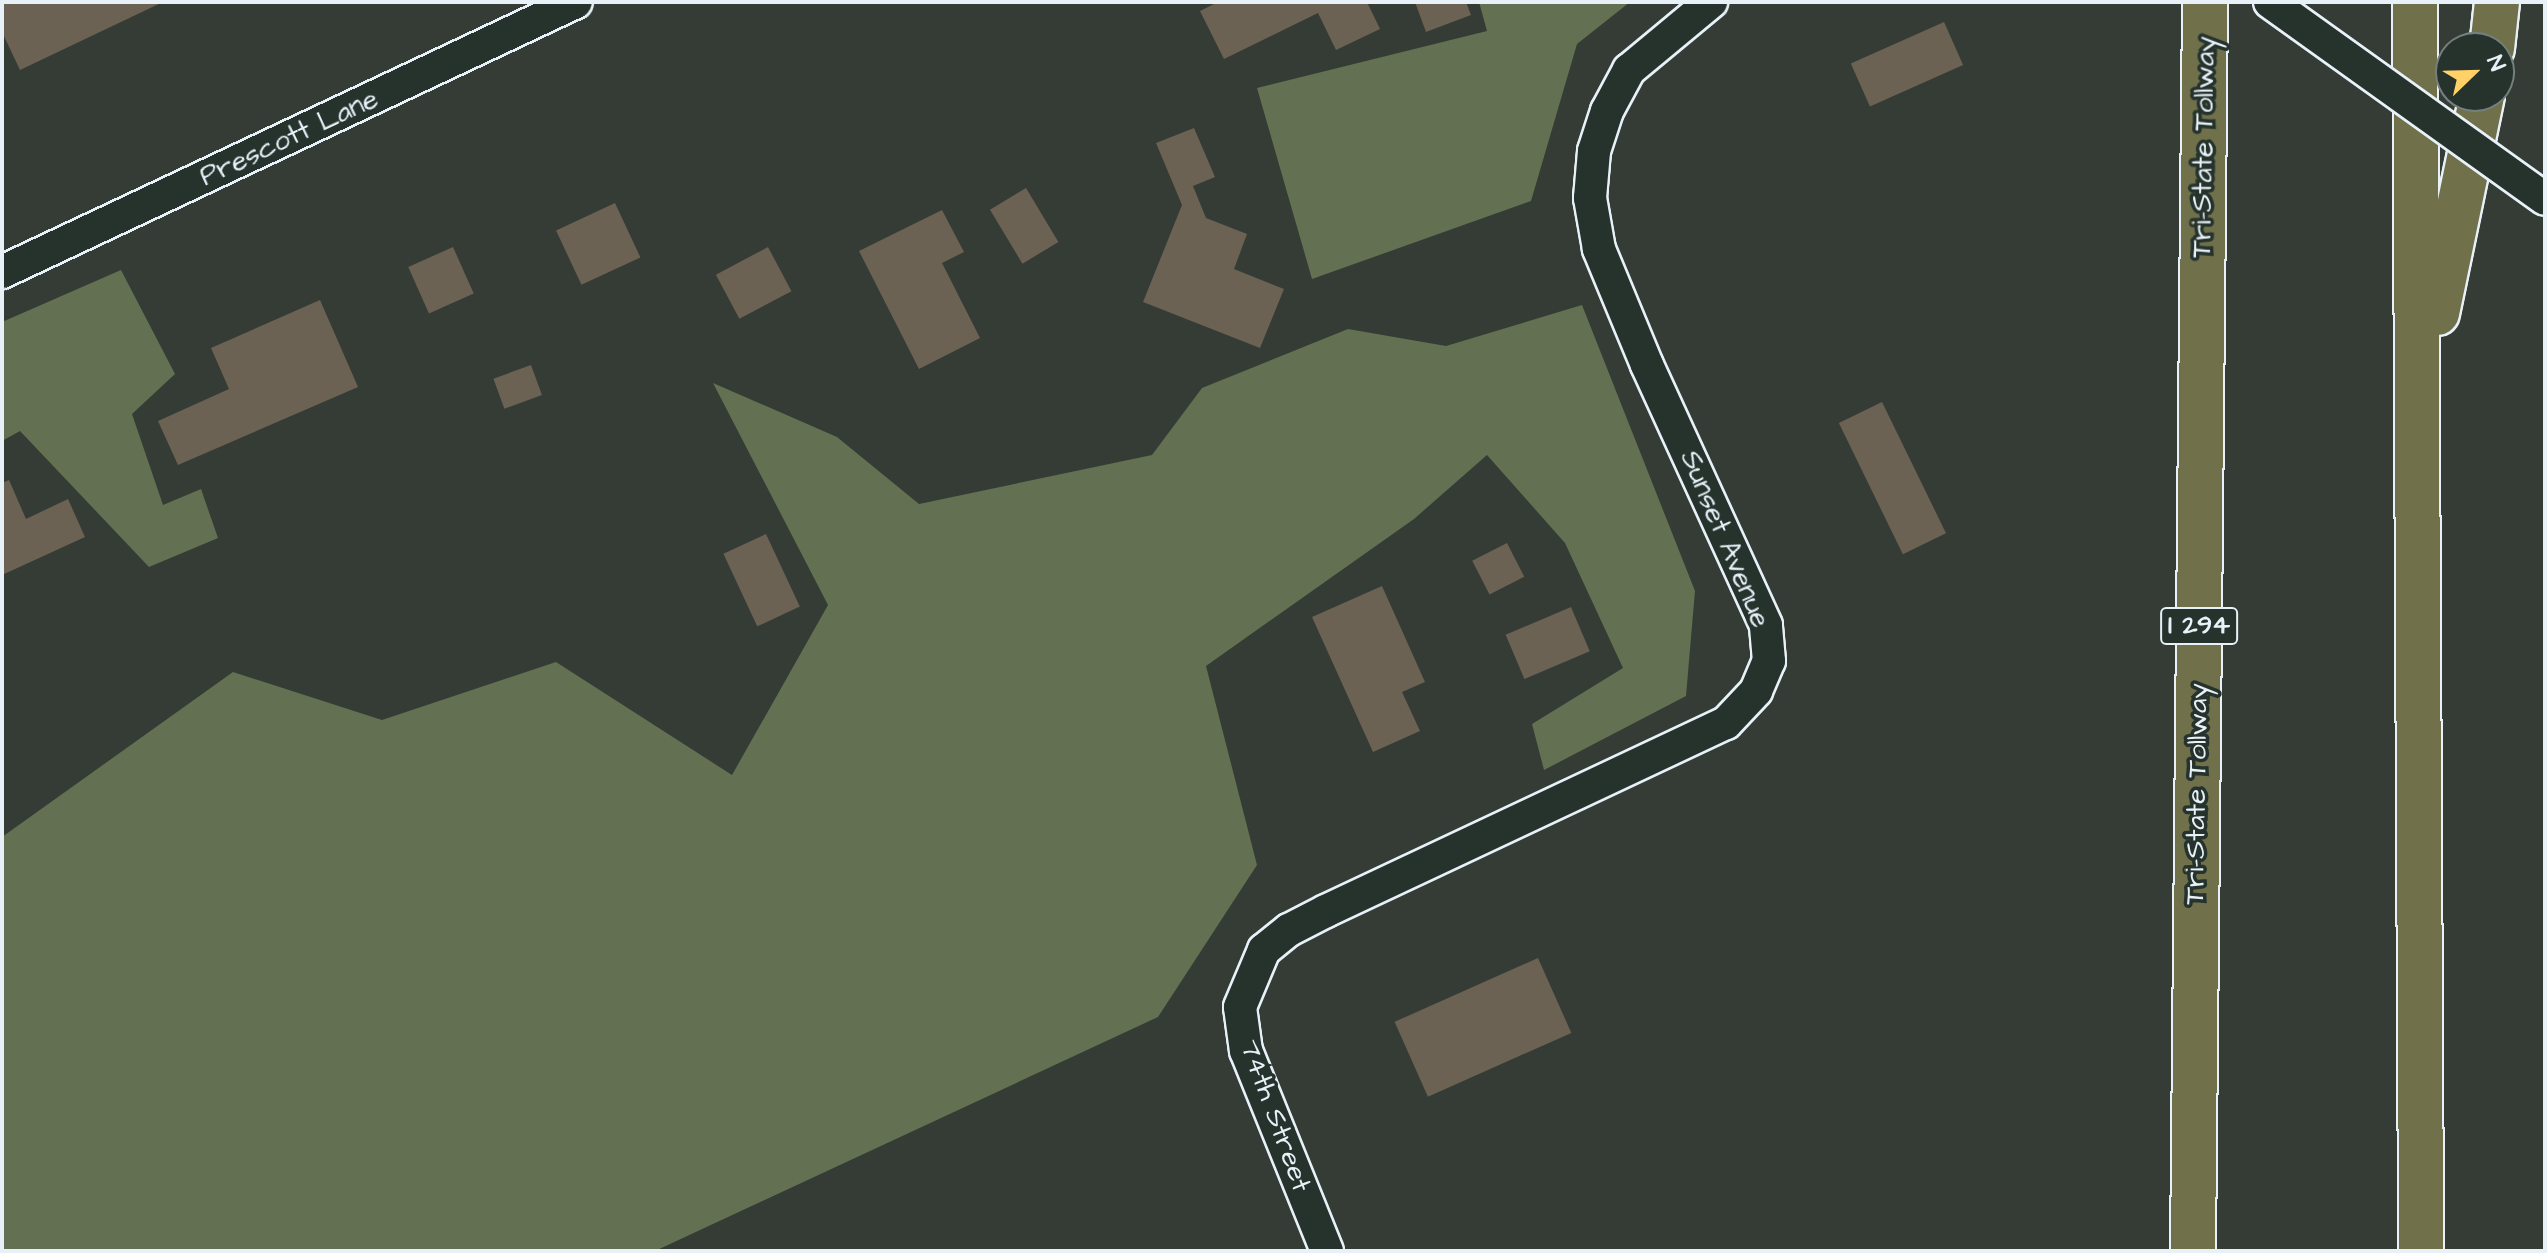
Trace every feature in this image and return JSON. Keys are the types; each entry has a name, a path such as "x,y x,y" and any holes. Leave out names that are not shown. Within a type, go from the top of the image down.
{"highway":[{"name":"Tri-State Tollway","path":"2193,1251 2205,2"},
{"path":"2415,2 2420,397 2421,1251"},
{"path":"2494,32 2497,2"},
{"path":"2420,397 2479,112"}],"street":[{"name":"Prescott Lane","path":"2,272 576,2"},
{"name":"Sunset Avenue","path":"1249,978 1264,950 1289,930 1726,723 1756,691 1769,661 1766,625 1647,365 1599,249 1590,198 1594,151 1607,111 1629,70 1711,2"},
{"path":"2270,2 2545,199"},
{"name":"74th Street","path":"1249,978 1240,1007 1246,1051 1327,1251"}],"green space":[{"path":"1479,2 1630,2 1577,44 1531,201 1312,279 1257,88 1487,31"},
{"path":"121,270 175,374 132,414 163,505 201,489 218,538 149,567 20,431 2,441 2,322"},
{"path":"1582,305 1695,591 1686,696 1544,770 1532,724 1623,668 1565,543 1487,455 1414,519 1206,666 1257,865 1158,1017 655,1251 2,1251 2,837 233,672 382,720 556,662 732,775 828,605 713,383 837,437 919,504 1152,455 1202,388 1348,329 1446,346"}],"building":[{"path":"2,2 163,2 20,70 2,32"},
{"path":"1218,2 1367,2 1380,29 1336,50 1318,13 1224,59 1200,11"},
{"path":"1415,2 1466,2 1471,15 1426,32"},
{"path":"1944,22 1963,65 1870,106 1851,63"},
{"path":"1194,128 1215,177 1193,186 1206,218 1247,234 1234,269 1284,289 1260,348 1143,302 1182,205 1156,143"},
{"path":"1026,188 1058,242 1022,264 990,210"},
{"path":"615,203 640,257 581,285 556,230"},
{"path":"942,210 964,252 942,263 980,338 919,369 859,251"},
{"path":"453,247 474,294 429,314 408,267"},
{"path":"768,247 791,291 739,319 716,275"},
{"path":"320,300 358,387 178,465 158,421 229,389 211,348"},
{"path":"531,365 542,395 504,409 493,379"},
{"path":"1882,402 1946,533 1903,554 1839,423"},
{"path":"9,480 26,519 68,499 85,537 2,575 2,483"},
{"path":"766,534 800,607 757,626 723,554"},
{"path":"1507,543 1524,577 1490,595 1472,561"},
{"path":"1382,586 1425,682 1402,692 1420,731 1373,752 1312,617"},
{"path":"1571,607 1590,651 1524,679 1506,635"},
{"path":"1538,958 1571,1033 1428,1097 1395,1022"}]}
